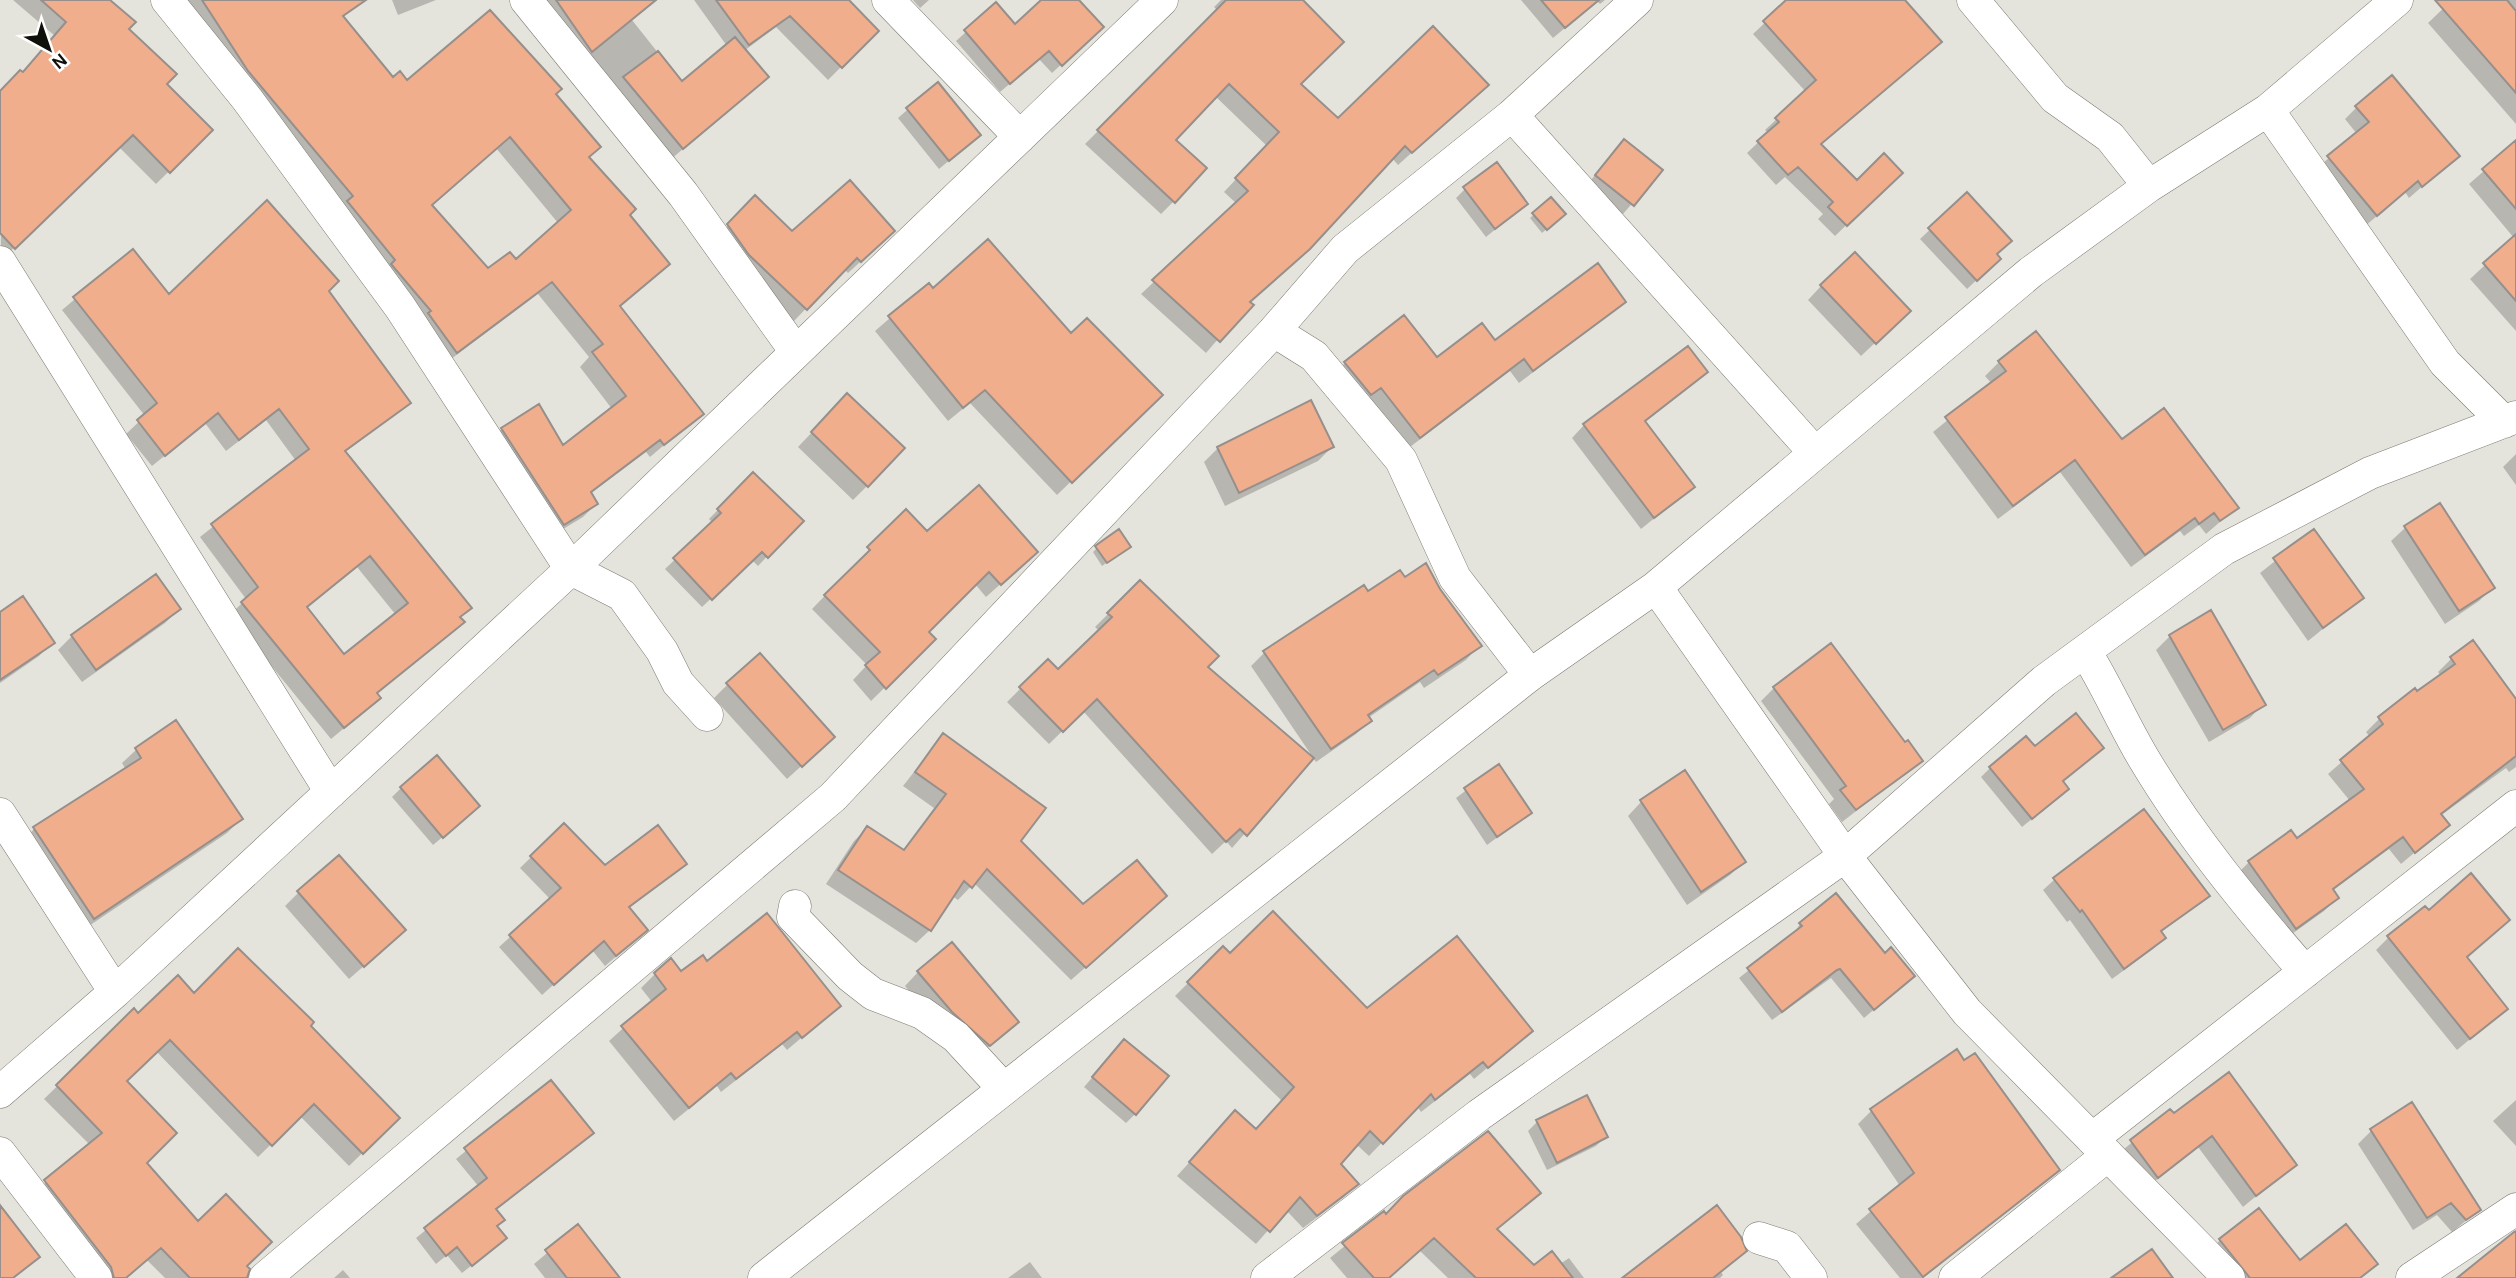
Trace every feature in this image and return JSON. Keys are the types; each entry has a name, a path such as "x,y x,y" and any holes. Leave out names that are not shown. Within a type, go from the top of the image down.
{"street":[{"path":"167,0 278,140 400,307 570,569 622,595 662,651 678,682 707,715"},
{"path":"526,0 683,194 796,352"},
{"path":"888,0 1020,136"},
{"path":"0,1092 115,992 570,569 1162,0"},
{"path":"265,1278 834,797 1274,331 1345,248 1512,115 1637,0"},
{"path":"1973,0 2055,98 2110,137 2149,186"},
{"path":"764,1278 1530,675 1656,587 2031,272 2149,186 2268,110 2388,3"},
{"path":"1266,1278 1479,1115 1845,856 2044,681 2224,549 2370,473 2510,420 2445,363 2268,110"},
{"path":"1512,115 1815,453"},
{"path":"0,262 331,792"},
{"path":"1274,331 1314,356 1401,460 1455,578 1530,675"},
{"path":"1656,587 1845,856 1967,1012 2229,1278"},
{"path":"2085,652 2106,685 2144,759 2172,800 2236,892 2305,972"},
{"path":"1955,1278 2100,1147 2305,972 2516,806"},
{"path":"0,814 115,992"},
{"path":"795,906 793,917 850,976 873,994 922,1013 956,1037 1004,1089"},
{"path":"0,1153 96,1278"},
{"path":"2412,1278 2516,1209"},
{"path":"1759,1238 1787,1247 1811,1278"}],"building":[{"path":"41,0 110,0 136,22 129,29 177,74 167,84 213,130 170,173 133,135 15,249 0,233 0,91 20,70 23,72 66,22"},
{"path":"202,0 366,0 343,16 393,77 400,71 407,80 490,10 562,89 556,94 601,147 589,157 636,209 630,215 670,264 620,306 704,414 664,445 660,440 591,492 598,504 564,525 501,428 539,404 563,445 626,396 592,352 603,344 552,282 457,353 428,313 431,311 391,264 395,260 347,201 353,196 248,71","holes":["510,137 571,210 516,259 510,252 488,268 432,205"]},
{"path":"556,0 656,0 592,52"},
{"path":"716,0 849,0 879,31 842,68 790,16 749,45"},
{"path":"1041,0 1079,0 1104,27 1062,66 1049,51 1010,84 964,30 996,2 1015,24"},
{"path":"1226,0 1303,0 1344,42 1301,84 1338,118 1433,26 1489,85 1412,153 1405,146 1310,249 1250,302 1254,305 1220,342 1152,280 1248,191 1235,178 1279,132 1229,84 1176,140 1207,168 1175,203 1097,130"},
{"path":"1541,0 1599,0 1565,28"},
{"path":"1786,0 1905,0 1942,42 1821,144 1857,180 1884,153 1903,173 1847,226 1828,207 1833,202 1798,167 1788,175 1757,141 1779,122 1775,118 1816,80 1763,21"},
{"path":"2435,0 2507,0 2516,11 2516,93"},
{"path":"735,37 769,77 683,149 623,77 658,51 682,81"},
{"path":"2392,75 2460,156 2422,187 2418,181 2377,216 2327,156 2369,122 2355,106"},
{"path":"938,82 981,135 949,161 906,108"},
{"path":"1624,139 1663,170 1634,206 1595,175"},
{"path":"2516,140 2516,209 2482,169"},
{"path":"1497,162 1528,204 1495,229 1463,187"},
{"path":"850,180 895,231 861,262 857,258 807,310 749,255 727,224 755,195 792,231"},
{"path":"1967,192 2012,241 1997,254 2001,259 1977,281 1928,228"},
{"path":"1551,197 1566,214 1547,230 1532,213"},
{"path":"267,200 339,281 329,291 411,403 345,451 472,608 460,617 465,622 377,693 381,698 344,728 241,602 258,587 211,524 309,449 279,409 239,440 218,413 165,456 137,420 157,403 73,297 133,249 169,294","holes":["370,556 408,603 344,654 307,607"]},
{"path":"2516,234 2516,301 2483,263"},
{"path":"988,239 1071,333 1087,318 1163,395 1072,483 985,390 963,408 888,316 929,283 933,288"},
{"path":"1855,252 1911,311 1876,344 1820,285"},
{"path":"1598,263 1626,302 1533,371 1524,359 1420,438 1381,388 1371,395 1344,362 1404,315 1437,357 1482,323 1495,340"},
{"path":"2036,331 2122,439 2164,408 2239,508 2220,521 2214,513 2199,524 2195,518 2145,555 2075,460 2013,506 1945,417 2006,371 1998,361"},
{"path":"1688,346 1708,372 1645,421 1695,487 1654,518 1583,424"},
{"path":"847,393 905,448 868,487 811,432"},
{"path":"1311,400 1334,447 1239,493 1217,447"},
{"path":"753,472 804,521 768,558 762,552 712,600 673,558 721,513 717,509"},
{"path":"979,485 1038,552 1001,585 989,572 929,632 936,639 886,689 865,665 880,652 824,595 870,550 867,547 906,509 927,531"},
{"path":"2440,503 2495,588 2459,611 2404,526"},
{"path":"1119,529 1131,547 1107,563 1095,546"},
{"path":"2314,529 2364,598 2323,628 2273,558"},
{"path":"1426,563 1440,589 1482,646 1438,675 1434,670 1368,715 1372,721 1331,749 1263,651 1364,585 1368,591 1400,570 1405,577"},
{"path":"156,574 181,609 96,670 71,635"},
{"path":"1140,580 1219,656 1208,667 1314,758 1247,836 1240,829 1226,842 1097,699 1063,732 1019,687 1048,659 1058,669 1112,617 1107,613"},
{"path":"23,596 55,643 0,680 0,612"},
{"path":"2211,610 2266,705 2223,730 2169,635"},
{"path":"2473,640 2516,699 2516,756 2441,814 2450,825 2415,853 2403,837 2333,889 2339,898 2296,929 2248,861 2291,830 2297,838 2364,789 2340,760 2383,724 2378,717 2415,688 2417,691 2455,664 2450,657"},
{"path":"1831,643 1905,742 1908,740 1923,761 1856,810 1840,790 1846,786 1773,687"},
{"path":"760,653 835,737 802,767 726,683"},
{"path":"2076,713 2104,748 2063,781 2069,789 2032,819 1989,767 2026,736 2035,746"},
{"path":"176,720 243,819 94,919 33,827 141,758 135,748"},
{"path":"943,733 1046,808 1021,841 1083,904 1137,860 1167,896 1086,968 987,869 972,888 964,881 931,931 838,870 867,826 904,850 946,794 915,772"},
{"path":"437,755 480,806 443,838 400,787"},
{"path":"1499,764 1532,813 1497,837 1464,788"},
{"path":"1685,770 1746,862 1701,892 1640,800"},
{"path":"2144,809 2210,896 2161,931 2166,938 2124,969 2082,910 2080,912 2053,878"},
{"path":"564,823 605,865 658,825 687,864 629,907 648,930 616,956 604,941 554,985 509,935 561,888 530,856"},
{"path":"339,855 406,930 364,967 297,891"},
{"path":"2471,873 2510,920 2467,957 2508,1009 2470,1039 2387,936 2425,906 2429,910"},
{"path":"1836,893 1885,953 1891,947 1915,976 1874,1010 1840,969 1782,1012 1747,968 1802,926 1799,923"},
{"path":"1273,911 1367,1008 1457,936 1533,1031 1488,1068 1483,1062 1435,1100 1431,1094 1383,1144 1370,1131 1341,1164 1359,1184 1317,1216 1300,1197 1270,1232 1189,1162 1235,1110 1256,1129 1294,1087 1187,982 1223,946 1230,953"},
{"path":"767,913 841,1006 802,1038 797,1032 736,1079 731,1073 689,1108 621,1026 666,989 654,973 671,958 681,971 703,955 707,961"},
{"path":"952,942 1019,1022 990,1046 952,1012 917,971"},
{"path":"238,948 314,1022 311,1026 400,1118 363,1154 314,1104 272,1146 170,1040 127,1081 177,1133 147,1163 198,1221 226,1194 272,1242 247,1266 250,1269 247,1278 190,1278 161,1248 126,1278 114,1278 111,1267 44,1180 102,1133 56,1085 134,1008 138,1013 178,975 194,993"},
{"path":"1124,1039 1169,1076 1136,1115 1092,1077"},
{"path":"1957,1049 1964,1060 1975,1053 2060,1170 1923,1277 1869,1209 1914,1173 1870,1109"},
{"path":"2229,1072 2297,1165 2256,1196 2212,1136 2158,1178 2130,1140 2170,1109 2174,1113"},
{"path":"551,1080 594,1133 496,1209 505,1220 497,1226 507,1238 472,1266 457,1247 446,1256 424,1228 487,1178 464,1148"},
{"path":"1587,1095 1608,1137 1557,1163 1536,1120"},
{"path":"2412,1102 2481,1210 2466,1220 2451,1203 2427,1218 2370,1129"},
{"path":"1488,1131 1541,1193 1497,1229 1534,1265 1552,1251 1573,1278 1476,1278 1434,1238 1389,1278 1374,1278 1342,1243 1384,1211 1386,1214 1403,1196"},
{"path":"0,1205 40,1257 13,1278 0,1278"},
{"path":"1717,1205 1741,1237 1747,1251 1713,1278 1622,1278"},
{"path":"2259,1208 2300,1260 2346,1224 2378,1264 2360,1278 2250,1278 2219,1239"},
{"path":"578,1224 620,1278 567,1278 545,1250"},
{"path":"2516,1231 2516,1278 2457,1278 2514,1232"},
{"path":"2152,1249 2173,1278 2111,1278"}]}
